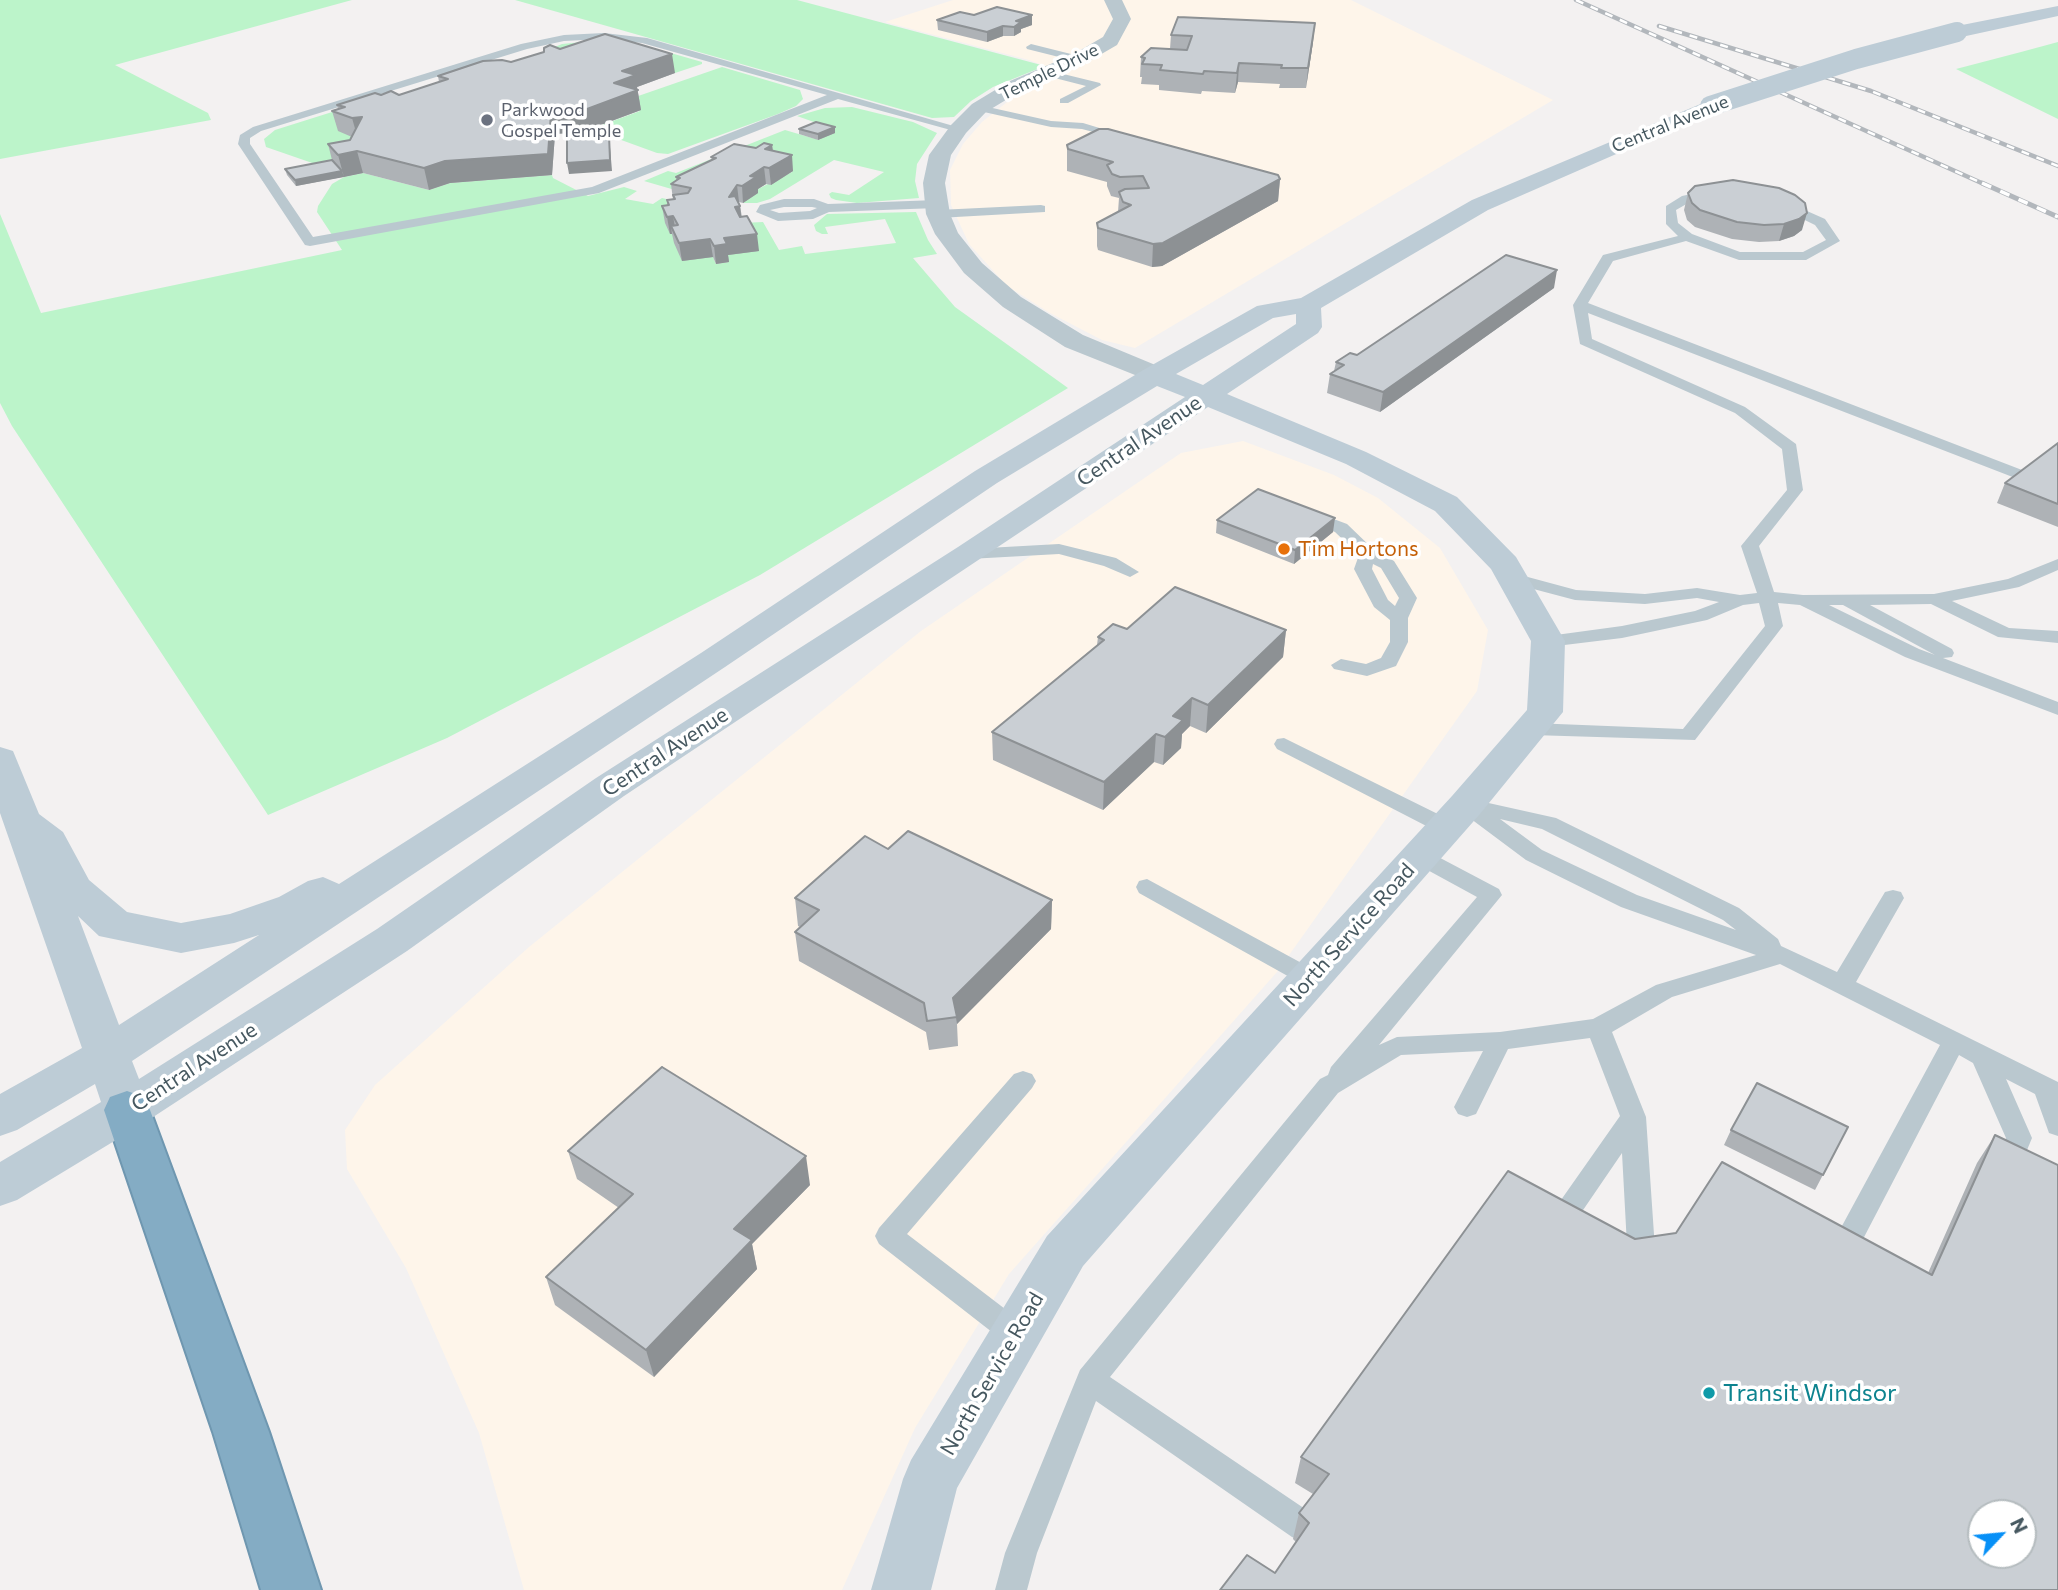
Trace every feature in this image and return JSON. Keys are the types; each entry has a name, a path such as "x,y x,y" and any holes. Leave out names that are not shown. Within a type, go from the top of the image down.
{"highway":[{"path":"127,1110 242,1432 291,1590"}],"street":[{"name":"Temple Drive","path":"1113,0 1122,19 1110,41 1079,59 1017,85 979,108 958,129 940,155 934,183 938,209 947,234 973,268 1012,302 1074,341 1207,395"},
{"name":"Central Avenue","path":"0,1117 107,1055 986,477 1266,311 1308,305 1480,205 1710,106 1856,59 1957,32 2058,11"},
{"name":"Central Avenue","path":"0,1186 127,1110 392,940 610,787 969,554 1309,327 1308,305"},
{"path":"1207,395 1356,458 1446,504 1505,564 1548,641"},
{"name":"North Service Road","path":"901,1590 931,1479 1065,1251 1532,729 1545,712 1548,641"},
{"path":"0,759 127,1110"},
{"path":"23,821 49,842 74,889 114,925 181,938 234,928 294,907 399,848 433,843"}],"lane":[{"path":"838,95 595,190 310,242 244,144 244,138 257,129 525,46 564,38 604,36 643,40 838,95 958,129"},
{"path":"1031,47 1079,59"},
{"path":"1046,73 1096,85 1064,101"},
{"path":"979,108 1051,124 1083,126 1135,140"},
{"path":"1732,194 1711,193 1686,199 1670,209 1672,224 1687,237 1740,256 1805,256 1833,240 1820,222 1764,198"},
{"path":"827,208 1041,209"},
{"path":"1532,729 1688,736 1774,626 1750,546 1795,490 1790,447 1740,410 1585,341 1580,305 1608,258 1687,237"},
{"path":"1580,305 2029,478"},
{"path":"1291,508 1341,528 1368,554 1388,565 1408,598 1399,618 1399,642 1390,662 1367,670 1341,665"},
{"path":"969,554 1021,549 1059,549 1110,562 1130,572"},
{"path":"1368,554 1363,569 1380,603 1399,618"},
{"path":"1548,641 1622,632 1700,616 1740,600 1767,597 1803,600 1934,599 2013,583 2058,564"},
{"path":"1513,578 1575,596 1645,599 1697,593 1740,600"},
{"path":"1844,599 1948,655 1988,680"},
{"path":"1934,599 2005,633 2058,637"},
{"path":"1803,600 1912,653 2058,709"},
{"path":"1284,744 1444,830 1534,855 1629,901 1782,955 2052,1091 2058,1126"},
{"path":"1444,830 1548,823 1731,914 1782,955"},
{"path":"1011,1590 1021,1553 1090,1380 1329,1086 1492,895 1444,830"},
{"path":"1147,887 1311,978"},
{"path":"1842,985 1893,898"},
{"path":"1329,1086 1397,1046 1500,1041 1598,1028 1664,991 1782,955"},
{"path":"1598,1028 1633,1117 1642,1265"},
{"path":"1467,1107 1500,1041"},
{"path":"1837,1261 1954,1042"},
{"path":"1983,1056 2018,1138 2003,1176"},
{"path":"1016,1334 889,1236 1023,1081"},
{"path":"1555,1229 1633,1117"},
{"path":"1090,1380 1303,1526"}],"shaded area":[{"path":"953,0 1351,0 1553,100 1135,348 1102,340 1050,313 1007,286 969,244 951,205 950,170 963,144 982,122 1021,91 1063,73 1029,60 885,22"},
{"path":"1243,441 1334,475 1378,498 1440,548 1488,630 1477,691 1277,972 1009,1274 915,1428 842,1590 524,1590 479,1433 406,1268 347,1169 345,1130 375,1085 529,947 921,631 1181,453"}],"green space":[{"path":"0,0 352,0 115,65 208,113 211,120 0,159"},
{"path":"515,0 797,0 1045,66 993,87 971,101 954,117 932,118"},
{"path":"604,40 643,45 702,64 675,73 607,53 358,139 356,161 318,165 266,147 264,139 275,130 367,101 430,92 542,57 550,49 562,44"},
{"path":"2058,42 2058,119 1956,69 2021,52"},
{"path":"722,67 800,90 803,99 796,106 778,114 668,154 657,153 591,129 640,111 618,103"},
{"path":"852,107 913,122 937,133 917,164 915,181 919,198 857,203 831,198 829,194 832,192 849,195 884,172 834,160 770,199 757,203 743,203 752,192 792,172 675,190 644,181 668,171 676,173 785,130 819,140 828,127 797,116 825,108"},
{"path":"363,173 429,190 450,183 552,175 588,196 624,187 637,191 625,199 653,204 662,198 693,205 676,233 713,257 716,264 728,262 726,255 742,223 763,222 779,250 802,246 805,254 896,243 885,219 825,227 828,234 822,234 816,231 814,225 827,214 916,212 937,254 913,258 955,307 1068,388 760,575 447,738 268,815 12,426 0,403 0,214 41,313 342,250 317,212 318,206 332,184 344,177"}],"building":[{"path":"997,7 1032,15 1016,21 1021,22 1014,27 1003,26 987,32 937,20 960,12 974,15"},
{"path":"1178,17 1315,23 1308,68 1239,63 1237,73 1204,71 1203,74 1160,70 1162,65 1142,64 1145,58 1141,57 1151,48 1187,50 1192,36 1171,35"},
{"name":"Parkwood Gospel Temple","path":"605,34 672,54 622,71 636,75 614,83 638,90 579,112 551,114 548,154 445,161 424,168 357,151 338,155 328,144 350,140 362,117 352,118 332,111 345,107 337,105 375,93 381,95 391,91 399,95 448,79 438,76 483,61 511,62 544,52 544,48 550,45 560,49"},
{"path":"816,122 835,127 818,134 799,129"},
{"path":"1099,129 1108,129 1278,175 1280,179 1163,243 1153,244 1098,228 1097,223 1131,205 1123,202 1119,192 1125,189 1149,188 1143,176 1120,177 1112,174 1107,165 1113,162 1068,149 1067,145"},
{"path":"609,135 610,160 567,163 567,138"},
{"path":"764,143 772,145 765,149 792,155 750,176 756,177 742,186 737,185 729,197 735,196 740,206 735,207 740,217 747,216 757,234 724,238 727,244 714,246 710,239 679,243 671,226 678,225 673,216 667,217 662,206 669,205 667,200 675,199 673,195 688,193 691,188 671,184 680,178 676,177 716,158 711,157 734,144 756,148"},
{"path":"332,160 342,171 295,180 285,169"},
{"path":"1733,180 1779,188 1795,195 1805,203 1807,213 1784,224 1764,225 1737,222 1700,210 1692,203 1688,193 1695,186"},
{"path":"1506,255 1557,270 1383,392 1330,374 1344,365 1336,362 1350,353 1357,355"},
{"path":"2058,443 2058,504 2005,483"},
{"path":"1258,489 1335,518 1295,550 1217,520"},
{"path":"1175,587 1286,630 1208,705 1192,698 1173,716 1183,720 1165,737 1156,734 1104,782 992,732 1104,640 1098,637 1113,624 1127,629"},
{"path":"908,831 1052,900 953,998 957,1017 927,1021 924,1003 795,932 819,910 795,898 865,836 888,849"},
{"path":"662,1067 806,1156 734,1229 752,1240 646,1350 546,1277 633,1194 568,1151"},
{"path":"1757,1083 1848,1127 1823,1175 1731,1130"},
{"name":"Transit Windsor","path":"1995,1135 2058,1165 2058,1590 1220,1590 1247,1555 1275,1573 1309,1523 1299,1513 1329,1474 1301,1457 1508,1171 1635,1239 1676,1233 1722,1162 1932,1275"}],"railway":[{"path":"1576,0 1986,185"},
{"path":"1659,26 1871,91 2058,166"},
{"path":"1982,183 2058,217"}],"place":[{"name":"Parkwood Gospel Temple","path":"487,120"},
{"name":"Tim Hortons","path":"1284,549"},
{"name":"Transit Windsor","path":"1709,1393"}]}
